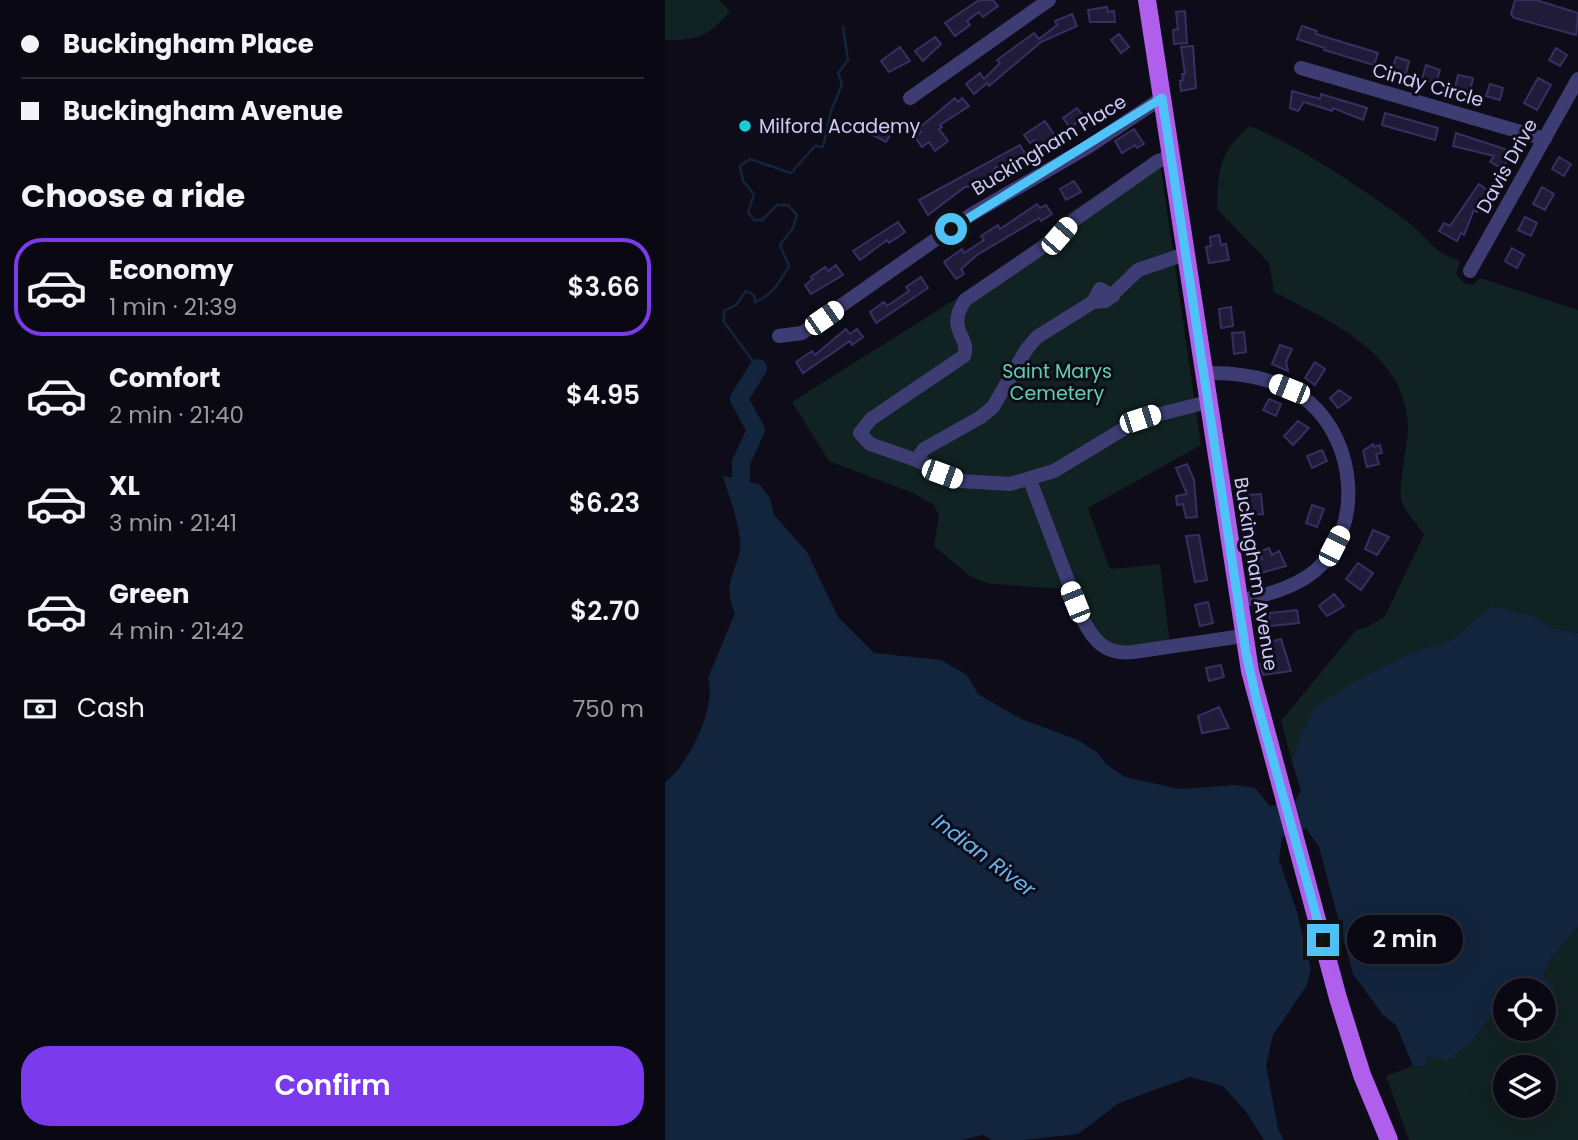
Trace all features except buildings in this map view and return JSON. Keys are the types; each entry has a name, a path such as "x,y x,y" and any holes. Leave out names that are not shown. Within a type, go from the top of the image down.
{"main road":[{"name":"Buckingham Avenue","path":"1147,0 1243,636 1257,702 1355,1054 1389,1140"}],"street":[{"path":"910,98 1049,0"},
{"name":"Cindy Circle","path":"1301,68 1545,139"},
{"name":"Davis Drive","path":"1470,271 1578,79"},
{"name":"Buckingham Place","path":"779,336 802,333 972,215 1088,147 1162,98"},
{"path":"1171,157 1158,161 1089,208 1059,236 965,300 957,312 956,324 966,345 964,356 871,419 860,433 870,444 916,460 960,481 1010,484 1054,471 1140,419 1208,402"},
{"path":"916,460 924,449 993,407 1031,343 1093,302 1107,301 1138,270 1185,254"},
{"path":"1203,373 1266,380 1289,389 1309,402 1330,428 1347,476 1349,494 1342,531 1318,568 1277,591 1238,601"},
{"path":"1030,480 1082,618 1089,633 1105,649 1117,654 1243,636"}],"green space":[{"path":"665,0 719,0 730,11 716,26 702,35 665,40"},
{"path":"1250,126 1308,155 1400,216 1435,247 1460,261 1456,274 1465,284 1472,285 1480,278 1578,310 1578,633 1552,628 1530,615 1491,606 1453,639 1410,653 1356,680 1300,736 1292,762 1281,721 1356,630 1368,627 1385,616 1424,535 1401,499 1408,430 1405,403 1395,381 1381,361 1362,344 1319,316 1274,292 1269,263 1217,209 1222,163 1232,144"},
{"name":"Saint Marys Cemetery","path":"1159,155 1201,445 1088,508 1110,569 1160,564 1171,653 1107,656 1065,589 990,584 971,577 934,546 939,516 934,505 913,493 829,461 792,402 954,300 1032,247 1064,216"},
{"path":"1578,927 1578,1140 1409,1140 1386,1076 1413,1066 1424,1067 1428,1056 1471,1043 1488,1019 1493,1018 1493,1041 1556,1041 1556,978 1544,978 1550,960"}],"water":[{"name":"Indian River","path":"723,476 759,484 770,498 774,515 807,552 838,617 874,653 941,660 967,675 978,694 1021,719 1078,740 1098,753 1106,764 1125,777 1179,789 1234,785 1255,788 1270,806 1295,801 1301,790 1292,762 1300,736 1315,707 1356,680 1410,653 1453,639 1491,606 1531,615 1552,628 1578,633 1578,927 1550,960 1543,978 1493,978 1493,1017 1488,1019 1471,1043 1447,1061 1428,1056 1424,1067 1413,1066 1396,1025 1383,1015 1353,974 1319,847 1306,828 1282,837 1279,860 1297,912 1311,969 1307,985 1273,1035 1266,1065 1278,1129 1284,1140 1264,1140 1247,1113 1223,1086 1190,1077 1119,1103 1078,1134 1022,1140 992,1140 983,1135 961,1140 665,1140 665,782 683,763 699,734 708,704 708,678 735,613 729,592 740,549 735,516"}],"waterway":[{"path":"758,368 724,322 724,311 736,305 746,291 754,295 755,302 775,288 789,266 780,245 793,228 797,215 788,205 777,205 762,220 754,220 748,212 754,194 743,181 740,166 750,159 791,173 815,146 823,147 831,111 842,85 838,73 848,60 843,27"},
{"path":"741,480 741,462 756,430 739,399 758,368"}],"place":[{"name":"Milford Academy","path":"745,126"}],"route":[{"path":"951,229 1088,147 1162,98 1246,653 1323,940"}]}
